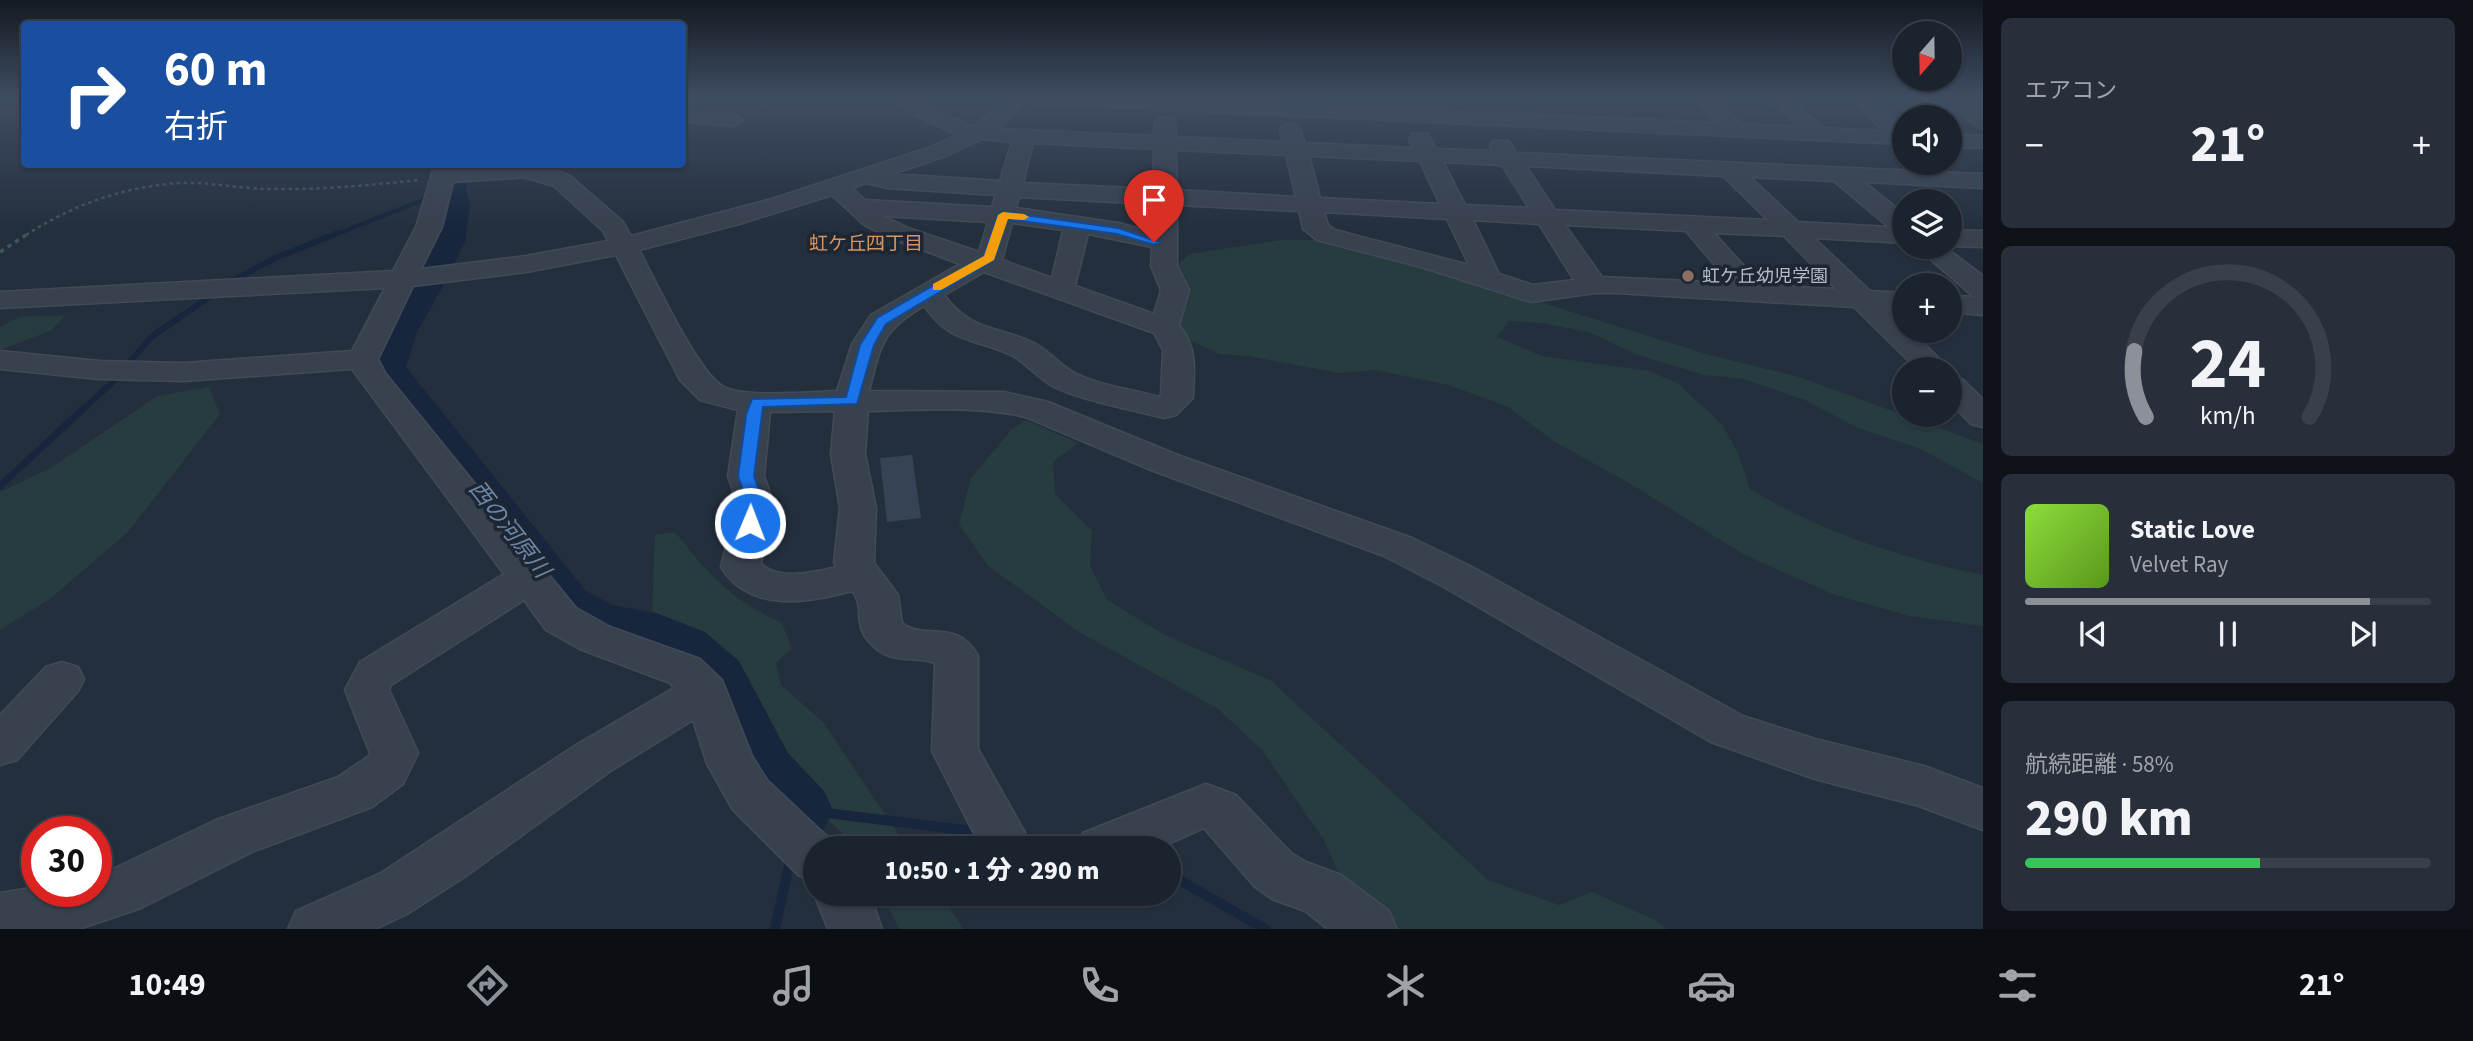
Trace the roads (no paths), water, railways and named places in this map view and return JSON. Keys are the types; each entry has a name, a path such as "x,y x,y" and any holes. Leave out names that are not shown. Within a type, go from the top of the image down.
{"street":[{"path":"0,300 473,272 624,246 836,186 958,141"},
{"path":"1002,836 954,751 957,656 941,646 898,644 881,629 878,594 854,563 858,508 848,454 852,401 867,345 881,321 990,257 1023,141"},
{"path":"1081,192 1088,141"},
{"path":"1114,141 1510,160 1615,192 1693,224 1892,234"},
{"path":"1294,141 1315,229 1326,235 1484,277 1531,294 1595,285 1892,300"},
{"path":"1421,141 1486,272 1484,277"},
{"path":"1498,141 1587,278 1595,285"},
{"path":"1575,141 1615,192"},
{"path":"1962,141 1983,142"},
{"path":"1164,327 1175,290 1164,266 1165,144"},
{"path":"363,359 429,227 445,170 482,168"},
{"path":"508,168 547,174 562,181 614,228 691,373 711,393 733,400 757,402 956,400 1004,402 1036,409 1163,462 1398,547 1458,577 1727,729 1815,759 1924,788 1983,809"},
{"path":"865,176 888,181 1546,216 1615,192 1731,171 1983,181"},
{"path":"1731,171 1861,299 1927,357"},
{"path":"1843,177 1892,216"},
{"path":"1946,181 1983,207"},
{"path":"836,186 873,220 898,233 1164,327 1175,335 1180,351 1177,398 1164,408 1068,382 1050,372 1027,351 962,330 947,318 928,292"},
{"path":"861,208 1003,215 1118,231 1165,243"},
{"path":"1059,290 1065,281 1077,224"},
{"path":"1693,224 1752,292"},
{"path":"1962,238 1983,239"},
{"path":"1944,259 1983,290"},
{"path":"1962,305 1983,306"},
{"path":"0,360 99,370 184,372 363,359"},
{"path":"363,359 370,375 527,579 561,619 594,638 685,671 706,692 731,764 750,795 803,846"},
{"path":"1962,391 1983,417"},
{"path":"757,402 746,476 755,502 741,567 749,578 778,588 861,575"},
{"path":"0,919 69,906 122,891 234,836 355,792 386,770 394,753 367,690 375,674 527,579"},
{"path":"0,746 62,678"},
{"path":"315,929 409,885 554,785 682,704 706,692"},
{"path":"1133,836 1206,806 1219,810 1273,870 1291,882 1322,892 1370,929"},
{"path":"848,906 855,929"}],"waterway":[{"name":"西の河原川","path":"457,168 451,190 455,206 449,242 399,332 386,368 567,603 600,622 656,632 686,646 720,676 767,771 802,810"},
{"path":"334,235 431,197"},
{"path":"227,284 275,258 338,233"},
{"path":"81,411 117,378 151,337 215,293"},
{"path":"0,486 83,409"},
{"path":"800,821 802,810 981,832"},
{"path":"775,929 791,856"},
{"path":"1181,881 1265,929"}],"place":[{"name":"虹ケ丘幼児学園","path":"1688,276"}],"district":[{"name":"虹ケ丘四丁目","path":"866,243"}]}
